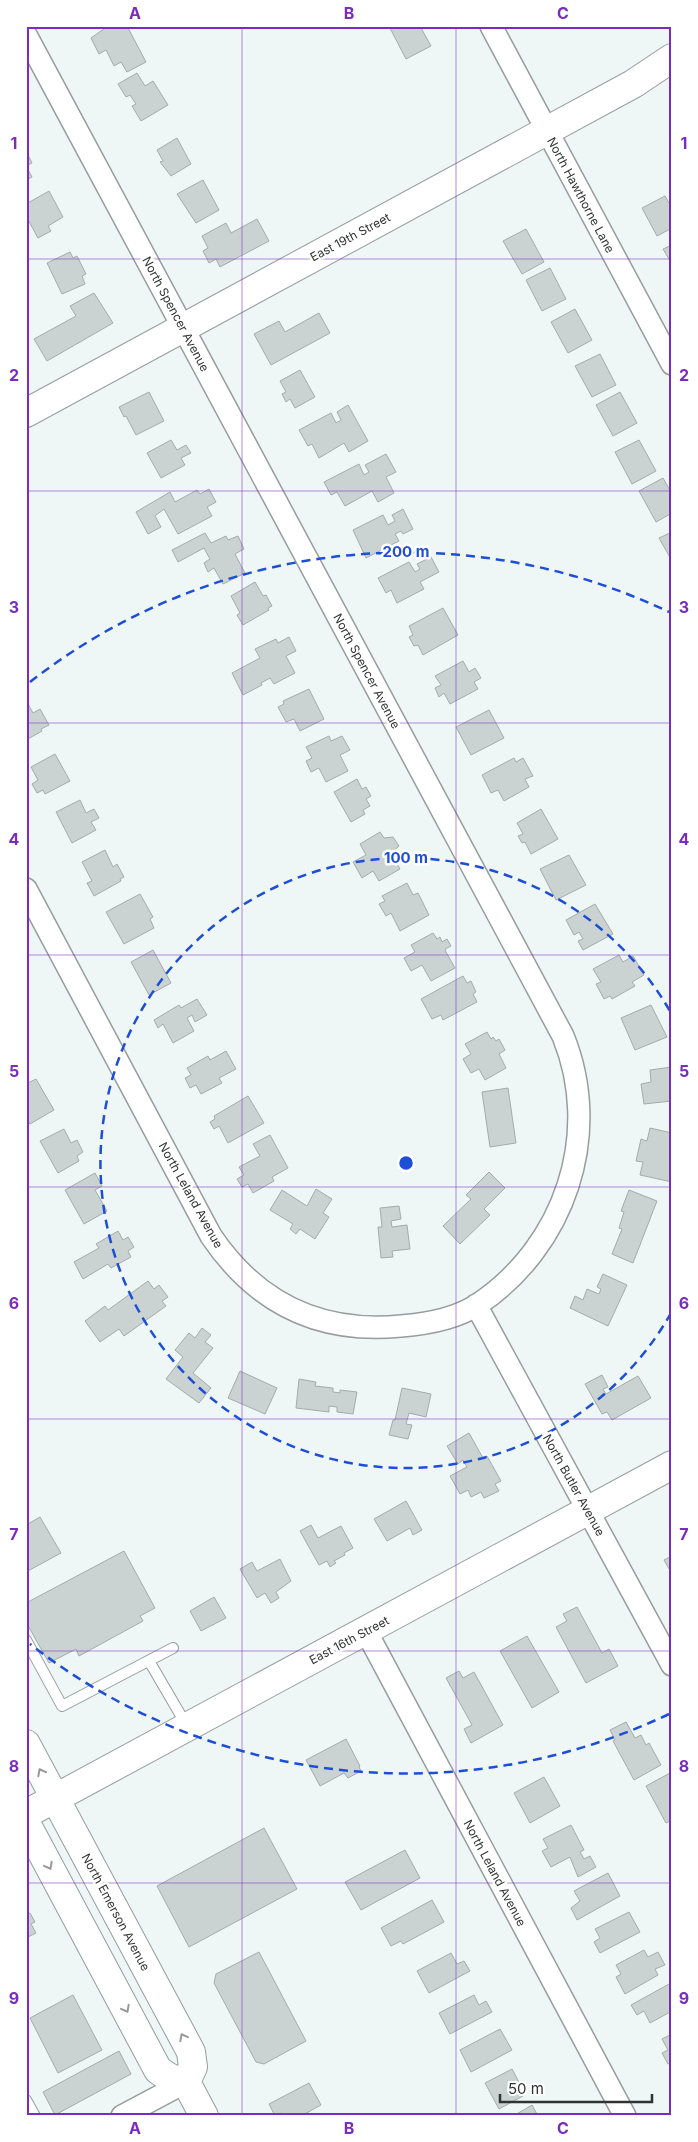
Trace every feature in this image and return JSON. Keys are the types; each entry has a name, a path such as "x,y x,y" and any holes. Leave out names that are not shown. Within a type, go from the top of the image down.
{"main road":[{"name":"East 19th Street","path":"26,413 633,84 672,58"},
{"name":"East 16th Street","path":"26,1814 672,1465"},
{"name":"North Emerson Avenue","path":"26,1744 191,2052 193,2067 186,2082"},
{"path":"26,1823 158,2070 170,2078 186,2082 204,2116"}],"street":[{"name":"North Hawthorne Lane","path":"491,26 672,364"},
{"name":"North Spencer Avenue","path":"26,35 558,1028 570,1055 578,1092 580,1131 574,1168 562,1205 549,1231 527,1262 507,1282 476,1305"},
{"name":"North Leland Avenue","path":"26,889 211,1236 227,1258 247,1279 277,1302 320,1320 348,1327 385,1328 419,1324 441,1320 476,1305"},
{"name":"North Butler Avenue","path":"476,1305 672,1665"},
{"name":"North Leland Avenue","path":"366,1631 625,2116"},
{"path":"122,2116 186,2082"}],"lane":[{"path":"26,1640 62,1706 173,1648"},
{"path":"149,1661 187,1727"},
{"path":"26,2100 35,2116"}],"building":[{"path":"108,26 127,26 146,62 127,72 121,62 114,66 106,50 99,54 91,38"},
{"path":"393,26 420,26 431,46 406,59 390,28"},
{"path":"137,73 145,86 153,81 168,105 141,121 132,106 136,104 130,95 126,97 118,84"},
{"path":"177,138 191,164 171,176 160,162 163,161 157,150"},
{"path":"26,151 32,163 26,166"},
{"path":"26,166 32,177 26,180"},
{"path":"203,180 219,210 196,223 177,194"},
{"path":"49,191 63,217 48,226 51,231 38,238 26,216 26,204"},
{"path":"665,196 672,208 672,228 657,236 642,208"},
{"path":"257,219 269,241 220,267 216,259 209,263 203,251 208,248 202,236 226,223 231,233"},
{"path":"526,229 544,262 522,274 503,241"},
{"path":"672,245 672,264 663,249"},
{"path":"70,252 73,258 77,256 86,274 82,276 85,284 62,294 47,263"},
{"path":"550,268 566,299 542,311 526,280"},
{"path":"94,293 113,323 47,361 34,339 76,316 70,306"},
{"path":"575,309 592,340 568,353 551,322"},
{"path":"319,313 330,333 271,365 254,334 279,321 285,332"},
{"path":"600,354 616,385 592,397 575,366"},
{"path":"300,370 315,397 295,408 290,399 286,402 282,394 286,392 280,381"},
{"path":"149,392 164,421 136,435 119,407"},
{"path":"620,392 637,423 613,436 596,405"},
{"path":"348,405 368,441 349,452 344,443 319,458 312,444 308,446 299,430 331,413 336,423 341,420 337,412"},
{"path":"171,440 177,450 186,445 191,453 181,458 185,465 161,478 147,453"},
{"path":"639,440 656,471 632,484 615,452"},
{"path":"386,454 396,472 386,477 394,493 378,502 372,491 345,506 337,492 331,495 324,482 359,464 364,475 369,472 365,465"},
{"path":"663,478 672,494 672,513 656,522 639,491"},
{"path":"209,489 216,502 207,507 212,516 178,534 164,509 155,516 161,527 148,534 136,512 170,492 175,502 197,490 200,494"},
{"path":"403,509 413,529 403,534 401,531 395,534 399,541 366,558 353,530 383,515 388,525 395,521 392,515"},
{"path":"672,532 672,561 659,538"},
{"path":"205,533 211,543 226,536 228,540 238,536 244,549 235,554 245,573 223,584 214,568 208,572 204,563 210,559 204,548 178,562 172,550"},
{"path":"431,557 439,572 420,582 424,589 397,603 391,590 386,593 378,578 409,562 415,572 420,569 417,564"},
{"path":"255,582 263,596 266,595 272,606 268,608 269,610 243,625 237,615 240,613 231,596"},
{"path":"443,608 458,635 423,655 418,645 414,646 409,637 413,635 409,626"},
{"path":"289,637 296,651 286,656 295,673 274,684 270,678 261,683 262,685 243,695 232,673 260,658 255,649 276,639 278,643"},
{"path":"463,661 469,672 475,668 481,678 474,682 478,689 450,704 444,693 439,697 435,688 441,685 435,676"},
{"path":"309,689 324,719 300,731 294,719 286,722 278,707 284,704 283,701"},
{"path":"28,704 33,713 40,709 49,725 26,740 26,705"},
{"path":"489,710 504,738 471,755 456,727"},
{"path":"329,736 331,741 342,736 350,750 340,755 348,771 326,782 319,768 311,772 306,761 312,758 306,747"},
{"path":"55,754 70,781 45,794 43,790 37,793 32,784 38,780 31,767"},
{"path":"514,758 516,762 523,758 533,776 525,779 529,787 504,801 498,790 491,793 482,775"},
{"path":"357,779 362,789 366,787 371,796 366,799 370,806 363,810 365,814 351,822 334,792"},
{"path":"80,800 86,813 94,809 99,818 91,822 96,830 72,843 56,812"},
{"path":"541,809 558,839 531,854 525,842 522,843 518,836 523,834 517,823"},
{"path":"380,832 384,838 393,837 399,846 391,853 400,869 379,881 373,871 362,878 353,862 366,855 360,844"},
{"path":"105,850 113,867 117,864 124,877 120,879 121,881 94,896 87,883 92,881 82,862"},
{"path":"569,855 586,885 556,900 540,869"},
{"path":"407,883 413,895 418,893 429,915 400,931 391,913 386,916 379,904 385,901 382,896"},
{"path":"140,894 153,917 150,919 154,928 124,944 106,912"},
{"path":"595,904 613,934 583,950 578,941 583,939 579,932 574,935 566,920"},
{"path":"433,933 437,939 440,937 442,942 447,939 451,946 445,949 455,968 431,981 422,965 411,971 404,958 415,952 411,945"},
{"path":"153,950 171,983 149,995 131,962"},
{"path":"619,955 623,962 633,956 644,975 632,982 635,986 612,999 610,996 604,999 596,984 601,982 593,969"},
{"path":"463,976 467,983 471,981 476,992 473,994 477,1002 443,1020 441,1015 432,1019 421,999"},
{"path":"197,999 207,1015 195,1022 192,1015 187,1018 194,1031 173,1043 163,1024 158,1028 154,1020 179,1005 181,1008"},
{"path":"651,1005 667,1037 635,1050 621,1018"},
{"path":"487,1032 491,1039 493,1037 496,1041 499,1039 505,1050 499,1054 506,1068 485,1080 479,1069 471,1073 463,1059 471,1054 465,1044"},
{"path":"226,1051 236,1069 219,1078 222,1083 201,1094 196,1085 190,1088 185,1078 191,1075 187,1068 208,1056 210,1060"},
{"path":"672,1067 672,1101 644,1104 641,1084 651,1082 650,1070"},
{"path":"36,1079 54,1110 30,1124 26,1118 26,1084"},
{"path":"508,1088 516,1143 490,1147 482,1092"},
{"path":"248,1096 264,1123 228,1143 219,1126 214,1129 210,1122 215,1119 214,1116"},
{"path":"650,1128 672,1133 672,1182 640,1175 643,1162 636,1161 641,1139 647,1141"},
{"path":"64,1129 71,1143 77,1140 83,1152 77,1156 79,1161 58,1173 40,1141"},
{"path":"270,1135 288,1168 272,1177 274,1181 253,1193 248,1184 242,1187 237,1179 244,1175 239,1167 260,1156 253,1144"},
{"path":"489,1172 505,1188 484,1209 490,1215 460,1244 443,1226 471,1199 466,1195"},
{"path":"95,1173 102,1186 95,1190 107,1211 84,1224 65,1190"},
{"path":"316,1189 332,1199 323,1213 329,1217 315,1239 300,1229 296,1234 290,1229 293,1224 270,1210 282,1190 307,1206"},
{"path":"629,1190 657,1201 633,1263 612,1254 622,1229 619,1228 624,1212 621,1211"},
{"path":"399,1206 401,1219 391,1221 392,1227 407,1225 410,1249 392,1251 393,1257 381,1258 378,1227 382,1227 380,1208"},
{"path":"118,1231 123,1240 128,1237 134,1247 128,1251 131,1257 111,1268 108,1264 83,1279 74,1262 99,1248 96,1244"},
{"path":"603,1274 627,1285 608,1326 570,1308 575,1296 583,1300 587,1289 599,1294 601,1289 597,1287"},
{"path":"148,1281 154,1289 159,1285 168,1297 162,1301 166,1306 124,1336 119,1329 100,1342 85,1321 105,1306 108,1310"},
{"path":"202,1328 211,1335 205,1342 213,1348 193,1373 211,1388 199,1403 166,1379 183,1357 175,1350 189,1333 195,1338"},
{"path":"240,1371 277,1388 265,1414 228,1398"},
{"path":"602,1375 608,1387 603,1389 606,1394 638,1376 651,1398 612,1420 607,1412 602,1414 585,1384"},
{"path":"299,1379 316,1382 315,1386 333,1388 333,1392 340,1393 340,1390 357,1392 353,1414 337,1412 337,1407 329,1406 329,1412 296,1408"},
{"path":"402,1388 431,1394 426,1417 409,1413 406,1424 412,1425 408,1439 389,1435 393,1420 395,1420"},
{"path":"469,1433 483,1458 487,1456 501,1481 495,1484 499,1491 484,1498 481,1492 471,1497 468,1490 460,1494 450,1476 467,1467 463,1460 458,1464 447,1446"},
{"path":"406,1501 422,1530 413,1535 410,1528 387,1541 374,1519"},
{"path":"40,1517 61,1553 26,1572 26,1525"},
{"path":"311,1525 318,1538 341,1526 353,1548 334,1561 336,1563 330,1567 327,1561 319,1565 300,1531"},
{"path":"124,1551 155,1608 140,1616 143,1621 79,1656 76,1649 49,1663 26,1622 26,1603"},
{"path":"672,1556 672,1574 664,1560"},
{"path":"280,1559 291,1581 276,1592 279,1598 271,1603 265,1593 257,1598 240,1569 252,1562 257,1571"},
{"path":"214,1597 226,1618 201,1631 190,1611"},
{"path":"577,1607 602,1653 609,1649 618,1666 586,1683 556,1627 567,1621 563,1614"},
{"path":"527,1636 559,1692 532,1708 500,1651"},
{"path":"459,1671 463,1678 474,1672 503,1725 471,1743 464,1729 472,1725 446,1678"},
{"path":"626,1722 635,1738 641,1735 646,1745 649,1743 661,1765 634,1780 613,1741 615,1740 610,1730"},
{"path":"346,1739 361,1771 348,1778 344,1773 320,1786 306,1760"},
{"path":"672,1772 672,1820 666,1823 646,1786"},
{"path":"544,1777 560,1806 530,1823 514,1793"},
{"path":"571,1825 584,1850 580,1852 584,1859 590,1856 596,1867 578,1877 570,1857 551,1867 542,1851 548,1848 543,1839"},
{"path":"264,1828 297,1889 189,1947 157,1886"},
{"path":"405,1850 420,1878 361,1910 345,1882"},
{"path":"608,1873 620,1896 577,1920 571,1908 580,1901 574,1891"},
{"path":"432,1900 444,1922 403,1944 401,1941 391,1946 381,1928"},
{"path":"629,1912 640,1932 600,1953 594,1942 600,1938 595,1929"},
{"path":"30,1913 35,1922 31,1924 36,1933 26,1938 26,1914"},
{"path":"644,1950 648,1957 658,1952 665,1965 655,1969 658,1975 625,1994 616,1977 621,1974 616,1965"},
{"path":"259,1952 306,2041 264,2064 256,2062 214,1983 216,1974"},
{"path":"451,1953 457,1964 464,1961 470,1971 429,1993 417,1971"},
{"path":"671,1983 672,2011 650,2023 644,2011 637,2015 631,2005"},
{"path":"73,1995 102,2050 58,2073 30,2018"},
{"path":"474,1995 479,2005 486,2001 492,2012 450,2034 439,2013"},
{"path":"500,2029 512,2050 471,2072 460,2050"},
{"path":"672,2034 672,2062 668,2064 662,2053 668,2050 662,2039"},
{"path":"119,2051 131,2074 55,2115 43,2092"},
{"path":"512,2069 520,2084 517,2085 523,2096 499,2109 485,2083"},
{"path":"309,2083 321,2105 301,2116 283,2116 281,2113 275,2116 269,2104"},
{"path":"532,2105 538,2116 513,2116 527,2108"}]}
